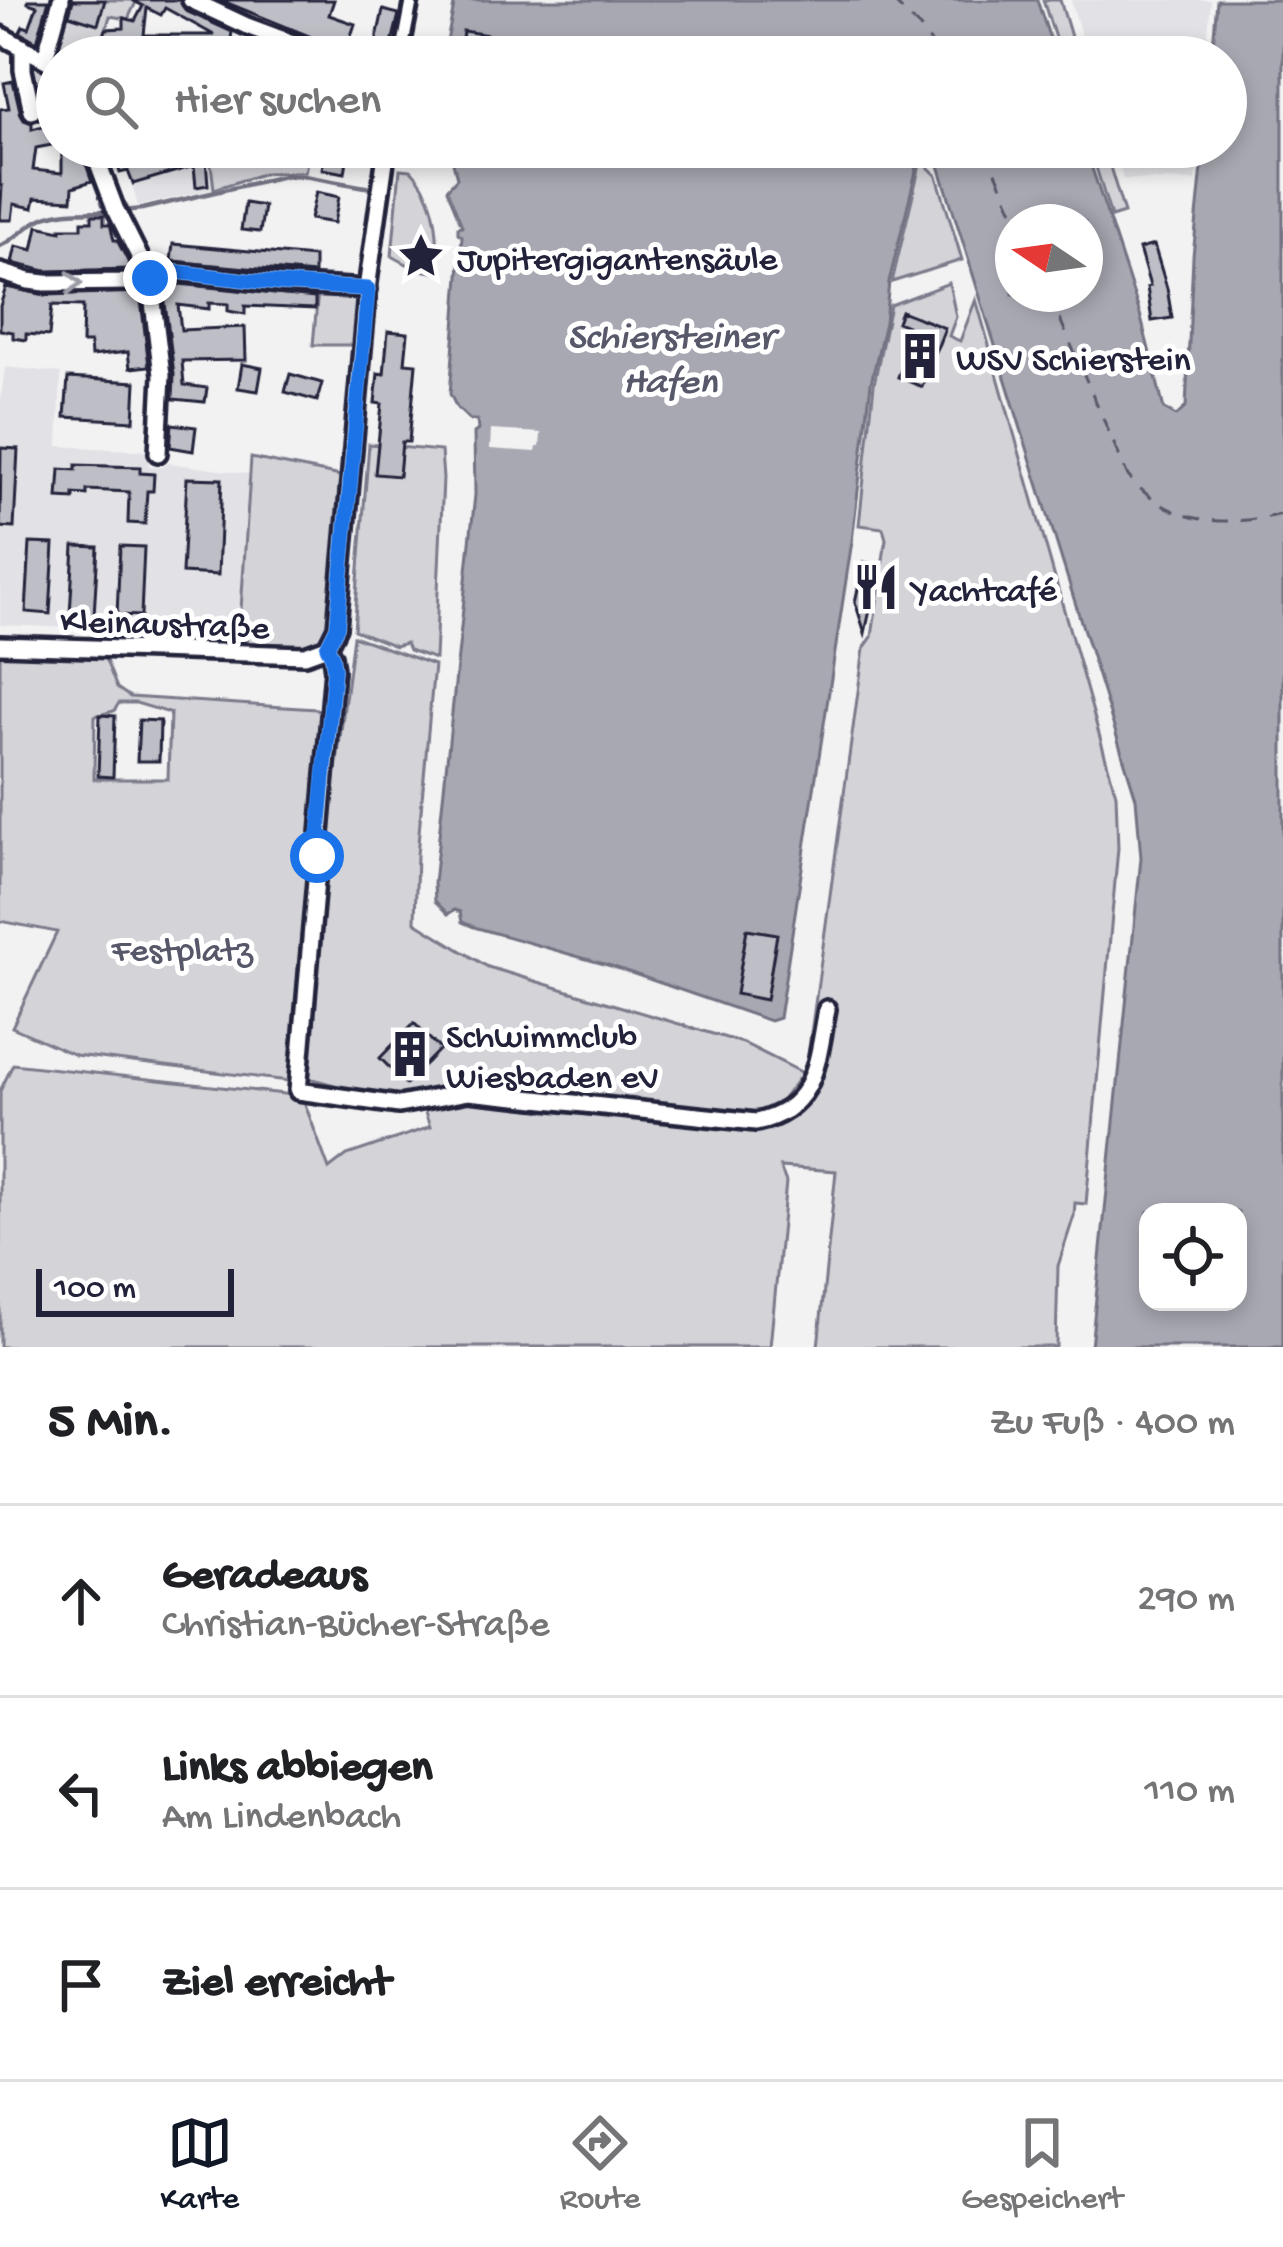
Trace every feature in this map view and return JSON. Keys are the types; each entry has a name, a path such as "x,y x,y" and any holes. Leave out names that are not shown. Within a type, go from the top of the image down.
{"street":[{"path":"56,36 62,0"},
{"path":"191,0 274,36"},
{"path":"405,36 412,0"},
{"path":"0,35 36,54"},
{"path":"23,47 22,70 32,111"},
{"path":"100,168 150,278 162,375 158,453"},
{"path":"384,168 364,288 337,627 327,647 334,670 298,1090 399,1105 469,1093 756,1123 779,1115 805,1092 815,1072 827,1009"},
{"path":"0,272 45,283 131,282 178,272 364,288"},
{"name":"Kleinaustraße","path":"0,645 305,655 327,647"}],"shaded area":[{"path":"1071,0 1211,0 1208,36 1081,36"},
{"path":"112,168 306,168 305,172 265,173 138,206 128,171 114,174"},
{"path":"1120,168 1197,168 1196,181 1123,179"},
{"path":"5,367 61,373 58,446 149,451 149,466 169,463 249,474 239,635 0,625 0,404"}],"green space":[{"path":"66,0 137,0 128,19 110,16 104,36 54,36"},
{"path":"1043,0 1060,0 1071,36 1054,36"},
{"path":"36,64 36,88 32,89 27,65"},
{"path":"212,168 306,168 305,172 265,173 214,189"},
{"path":"919,168 929,168 937,176 962,260 892,282"},
{"path":"1096,168 1110,168 1124,213 1111,217"},
{"path":"400,169 411,170 432,205 437,273 416,269 392,256"},
{"path":"949,283 956,317 949,336 960,341 976,299 1116,794 1118,848 1086,1204 1075,1203 1058,1266 1056,1347 818,1347 836,1171 780,1167 786,1182 770,1347 0,1347 0,1091 13,1064 302,1096 329,1169 347,1155 430,1127 423,1107 474,1099 776,1121 818,1071 808,1055 864,648 872,637 886,539 883,528 859,525 874,384 890,305"},
{"path":"318,291 359,291 354,345 313,345"},
{"path":"369,444 441,451 435,659 409,650 406,643 395,646 354,630"},
{"path":"251,458 346,477 332,619 321,640 307,648 247,648 247,640 239,640"},
{"path":"353,636 434,665 415,922 488,967 743,1043 803,1073 782,1100 754,1114 456,1087 396,1095 357,1091 305,1077 325,857"},
{"name":"Festplatz","path":"0,653 105,658 117,688 130,697 316,709 323,715 289,1081 75,1055 12,1027 57,932 0,921","holes":["119,703 170,713 168,779 94,779 95,716 114,711"]}],"water":[{"path":"455,0 1037,0 1049,36 448,36"},
{"name":"Schiersteiner Hafen","path":"1217,0 1283,0 1283,1347 1091,1347 1141,858 1136,798 940,168 1092,168 1140,314 1164,409 1176,416 1186,407 1202,168 1247,168 1247,36 1214,36"},
{"name":"Schiersteiner Hafen","path":"454,168 917,168 871,383 852,541 779,1018 770,1021 611,966 474,927 462,922 460,912 448,914 435,901 475,495 474,433 478,430 477,420 470,420 457,408 450,394 462,236 458,227 462,226 447,189 457,178"}],"pier":[{"path":"491,430 541,433 540,447 536,452 490,449"}],"building":[{"path":"49,0 36,41 20,32 23,26 29,28 37,6 28,3"},
{"path":"73,0 105,0 98,24 69,15"},
{"path":"132,0 179,0 186,11 232,32 231,36 104,36 106,29 124,28 124,18 135,21 143,6","holes":["147,8 161,15 165,8 214,35 144,35"]},
{"path":"220,0 334,0 329,15 355,24 351,36 309,36"},
{"path":"383,10 399,14 394,36 377,36"},
{"path":"13,81 21,115 36,128 33,170 62,173 62,168 87,168 92,181 73,187 72,200 35,198 33,208 14,204 12,220 0,220 0,109 9,108 4,83"},
{"path":"119,168 187,168 133,184 128,171 120,173"},
{"path":"194,168 207,168 208,185 196,187"},
{"path":"316,192 339,197 334,223 310,219"},
{"path":"245,203 264,206 260,232 241,230"},
{"path":"92,215 104,215 104,224 110,224 132,269 46,271 12,263 16,246 33,250 38,226 61,231 82,228 82,221 92,221"},
{"path":"173,244 314,257 314,274 171,261"},
{"path":"1154,245 1172,318 1152,321 1150,286 1139,249"},
{"path":"179,284 315,298 315,309 245,306 245,314 228,311 228,304 209,303 209,309 178,305 181,330 245,327 246,360 182,361 184,385 207,388 205,402 173,399 163,287"},
{"path":"6,287 45,295 140,292 149,366 130,368 128,352 91,356 90,343 82,343 83,306 52,305 49,336 13,338 13,332 0,330"},
{"name":"WSV Schierstein","path":"901,311 945,328 922,387 898,377 915,334 897,322"},
{"path":"388,331 408,333 405,363 416,364 409,442 402,442 399,476 375,474 382,404 375,403 378,373 384,374"},
{"path":"242,364 262,368 258,391 238,388"},
{"path":"290,374 322,383 317,401 285,392"},
{"path":"68,378 136,382 134,421 65,417"},
{"path":"172,424 196,427 193,451 170,447"},
{"path":"1,448 18,449 14,528 0,527"},
{"path":"76,465 140,467 140,473 154,474 153,491 147,491 145,524 128,523 129,492 87,490 87,495 74,494 74,499 58,498 60,469 76,470"},
{"path":"187,478 222,479 218,575 182,573"},
{"path":"30,543 54,544 50,614 26,612"},
{"path":"74,546 98,547 94,616 70,615"},
{"path":"120,546 144,547 141,616 117,615"},
{"path":"864,562 879,569 865,633 855,602"},
{"path":"100,715 115,716 113,777 98,776"},
{"path":"139,720 160,721 159,761 137,761"},
{"path":"747,929 777,934 766,1000 736,994"},
{"name":"Schwimmclub Wiesbaden eV","path":"414,1023 440,1049 406,1084 380,1058"}],"waterway":[{"path":"122,211 284,176 371,188"},
{"path":"0,246 49,216 111,211"}],"ferry route":[{"path":"892,0 926,36"},
{"path":"994,168 1010,204"},
{"path":"1057,312 1128,476 1145,493 1199,519 1240,521 1283,514"}],"place":[{"name":"Jupitergigantensäule","path":"421,256"},
{"name":"WSV Schierstein","path":"920,356"},
{"name":"Yachtcafé","path":"876,587"},
{"name":"Schwimmclub Wiesbaden eV","path":"410,1054"}],"route":[{"path":"150,278 178,272 368,289 337,627 327,647 334,670 317,856"}]}
